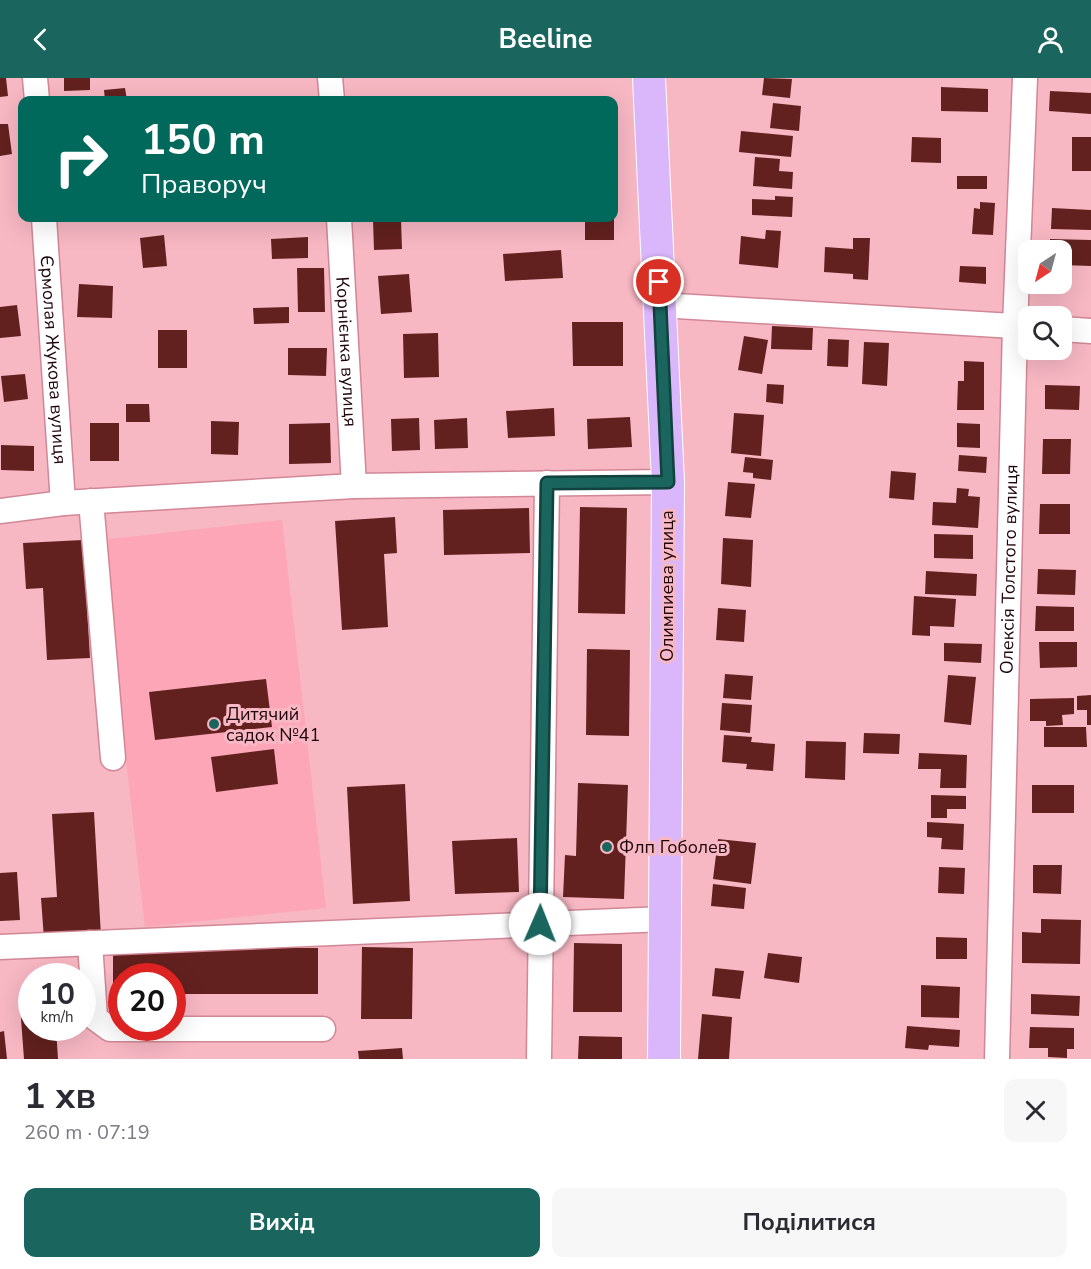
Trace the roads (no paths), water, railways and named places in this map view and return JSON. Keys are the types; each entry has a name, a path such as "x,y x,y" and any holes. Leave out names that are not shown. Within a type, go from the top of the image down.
{"main road":[{"name":"Олимпиева улица","path":"649,78 668,482 664,1059"}],"street":[{"path":"35,78 37,96"},
{"path":"330,78 332,96"},
{"name":"Олексія Толстого вулиця","path":"1022,306 1024,78"},
{"name":"Єрмолая Жукова вулиця","path":"44,222 63,502"},
{"name":"Корнієнка вулиця","path":"339,222 354,486"},
{"path":"660,305 1018,327"},
{"path":"1072,330 1091,331"},
{"name":"Олексія Толстого вулиця","path":"997,1059 1021,360"},
{"path":"0,511 63,502 354,486 668,482"},
{"path":"539,1059 547,483"},
{"path":"91,501 113,758"},
{"path":"0,947 665,919"},
{"path":"90,943 94,1018 110,1029 323,1029"}],"place":[{"name":"Дитячий садок №41","path":"214,724"},
{"name":"Флп Гоболев","path":"607,847"}]}
